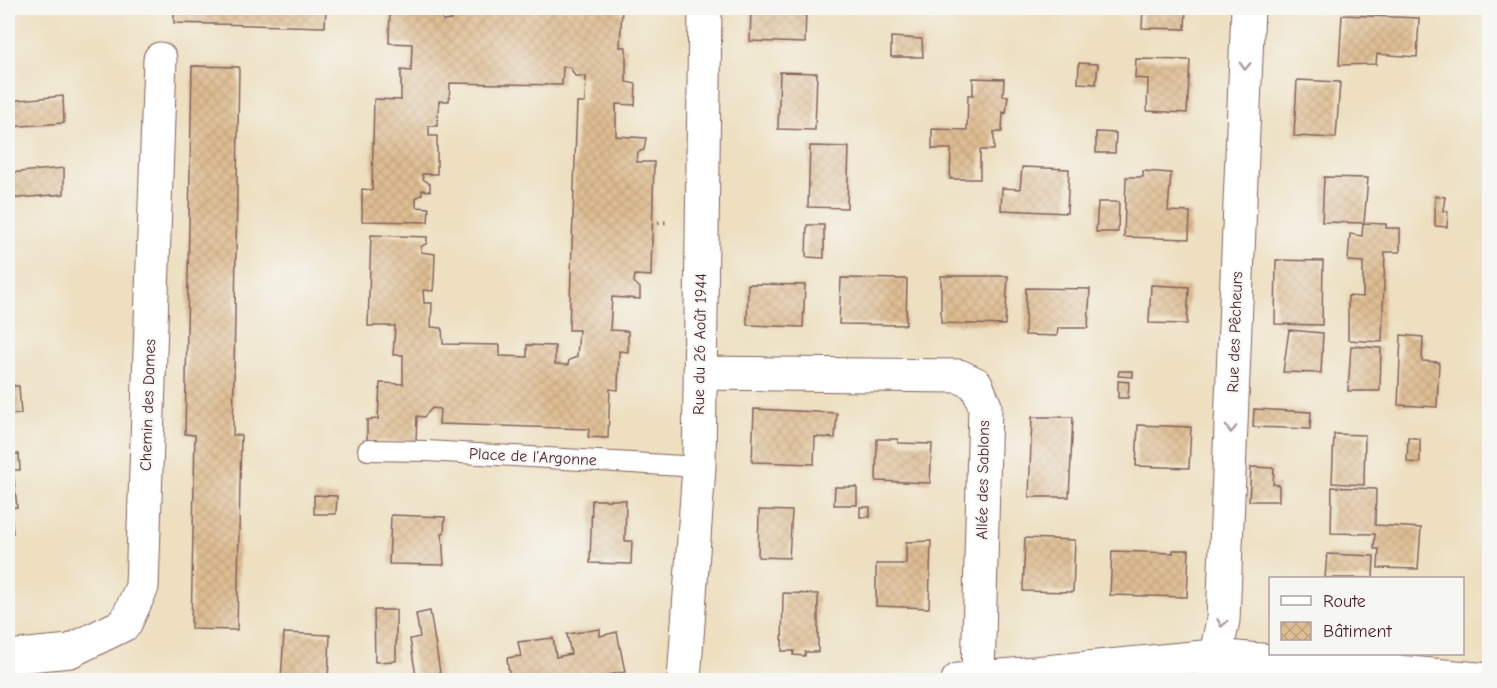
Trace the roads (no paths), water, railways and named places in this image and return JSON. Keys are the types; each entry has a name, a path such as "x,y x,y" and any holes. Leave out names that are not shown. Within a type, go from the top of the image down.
{"street":[{"name":"Rue du 26 Août 1944","path":"684,681 699,467 705,8"},
{"name":"Rue des Pêcheurs","path":"1212,668 1223,620 1248,8"},
{"name":"Chemin des Dames","path":"8,657 70,651 125,624 142,587 160,59"},
{"name":"Allée des Sablons","path":"699,373 959,376 976,384 985,406 967,679"},
{"path":"967,679 1212,668 1490,681"}],"lane":[{"name":"Place de l’Argonne","path":"368,450 427,451 699,467"}]}
